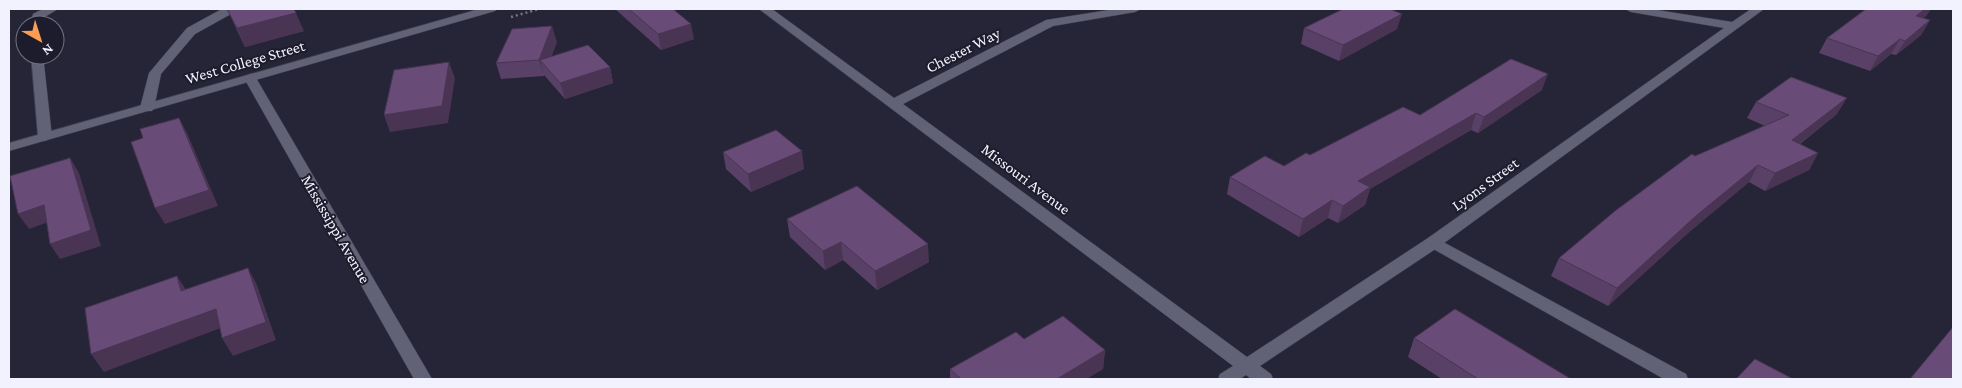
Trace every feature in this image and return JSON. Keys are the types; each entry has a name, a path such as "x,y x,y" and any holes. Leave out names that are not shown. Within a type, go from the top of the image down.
{"street":[{"path":"39,15 52,9"},
{"path":"147,108 156,73 191,31 224,12 234,9"},
{"name":"West College Street","path":"9,147 491,9"},
{"name":"Missouri Avenue","path":"766,9 1264,379"},
{"name":"Chester Way","path":"895,103 1050,23 1135,9"},
{"path":"1630,9 1734,26"},
{"name":"Lyons Street","path":"1227,379 1434,242 1758,9"},
{"path":"39,65 44,136"},
{"name":"Mississippi Avenue","path":"250,78 423,379"},
{"path":"1434,242 1679,379"}],"building":[{"path":"227,9 294,9 296,13 237,28"},
{"path":"629,9 673,9 691,24 658,34"},
{"path":"1343,9 1390,9 1402,14 1343,45 1304,28"},
{"path":"1866,9 1925,9 1916,16 1930,20 1905,41 1900,39 1878,56 1827,38"},
{"path":"552,26 539,60 496,63 512,29"},
{"path":"588,45 610,67 560,83 540,60"},
{"path":"1511,59 1548,74 1484,117 1476,113 1358,181 1370,187 1343,206 1332,200 1303,219 1230,177 1265,156 1284,166 1306,153 1310,155 1403,107 1420,115"},
{"path":"449,62 442,106 384,115 394,70"},
{"path":"1791,77 1847,98 1792,140 1818,153 1775,173 1758,165 1697,215 1617,288 1559,258 1615,211 1692,154 1695,156 1789,115 1756,102"},
{"path":"179,118 209,190 155,208 131,142 143,138 140,129"},
{"path":"776,130 802,151 748,174 723,152"},
{"path":"70,158 91,230 50,244 44,205 18,214 10,176"},
{"path":"857,186 928,244 875,271 841,242 823,251 787,219"},
{"path":"248,268 266,322 222,338 216,309 91,354 85,308 177,276 181,291"},
{"path":"1455,309 1571,379 1478,379 1414,338"},
{"path":"1063,316 1105,350 1057,379 961,379 950,369 1016,332 1024,339"},
{"path":"1953,327 1953,379 1910,379"},
{"path":"1755,359 1793,379 1736,379"}]}
